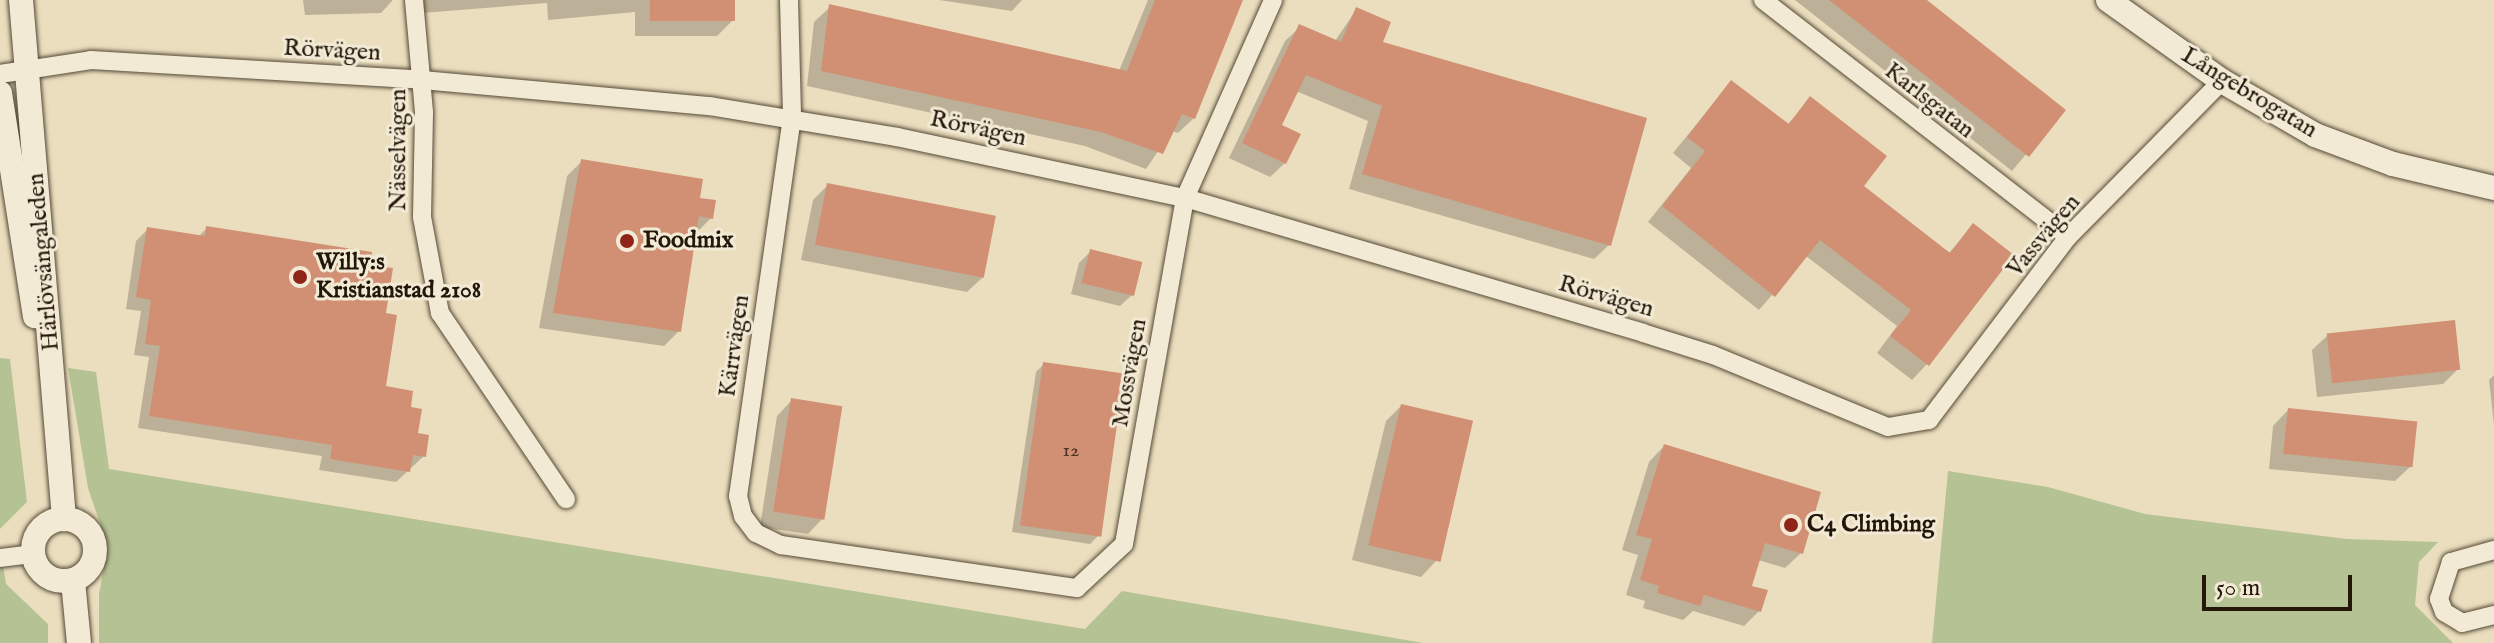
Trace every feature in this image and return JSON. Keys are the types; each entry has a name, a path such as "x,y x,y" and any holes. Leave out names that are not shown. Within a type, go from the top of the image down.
{"main road":[{"name":"Härlövsängaleden","path":"21,0 64,519"},
{"name":"Långebrogatan","path":"2108,0 2222,81 2272,112 2355,151 2494,188"},
{"name":"Härlövsängaleden","path":"0,93 59,456"},
{"path":"64,519 85,527 96,546 90,568 73,581 46,576 33,554 40,529 64,519"},
{"path":"73,581 79,643"}],"street":[{"name":"Nässelvägen","path":"414,0 423,80 422,217 440,313 566,499"},
{"name":"Kärrvägen","path":"789,0 792,117 740,506 756,533 781,545 915,563"},
{"name":"Mossvägen","path":"915,563 1077,588 1124,544 1185,198 1273,0"},
{"name":"Karlsgatan","path":"1763,0 2068,237"},
{"name":"Rörvägen","path":"0,74 91,60 423,80 792,117 1185,198 1699,350 1871,423 1911,425"},
{"name":"Vassvägen","path":"1911,425 1929,420 2068,237 2222,81"},
{"path":"2494,550 2451,562 2439,599 2444,612 2462,623 2494,615"},
{"path":"0,558 33,554"}],"green space":[{"path":"0,358 10,359 27,502 0,529"},
{"path":"68,368 96,372 109,469 1085,629 1122,591 1423,643 99,643 99,594 108,547 88,488"},
{"path":"1948,471 2048,487 2145,514 2347,539 2438,542 2419,562 2415,605 2453,643 1932,643"},
{"path":"0,547 6,584 48,624 48,643 0,643"}],"building":[{"path":"650,0 735,0 735,21 650,21"},
{"path":"1155,0 1243,0 1195,119 1182,114 1163,154 1101,132 821,71 829,4 1127,71"},
{"path":"1829,0 1927,0 2066,110 2029,157"},
{"path":"1356,7 1391,22 1383,42 1647,118 1611,246 1362,174 1382,106 1306,75 1282,125 1301,134 1286,164 1242,143 1299,24 1341,42"},
{"path":"1731,80 1789,124 1810,96 1887,156 1864,186 1950,253 1973,223 2014,255 1929,366 1890,336 1911,310 1820,240 1775,297 1662,206 1705,151 1687,137"},
{"path":"581,159 703,179 700,198 716,200 713,219 699,216 681,332 553,313"},
{"path":"827,183 996,216 984,278 815,245"},
{"path":"206,226 372,252 370,265 393,268 386,313 397,315 386,386 413,391 411,407 422,409 418,433 429,435 426,457 413,455 410,472 330,459 332,445 149,416 160,346 145,344 151,300 136,297 147,227 205,236"},
{"path":"1090,249 1142,262 1134,296 1082,283"},
{"path":"2455,320 2460,370 2332,383 2327,333"},
{"path":"1043,362 1124,373 1101,537 1020,525"},
{"path":"791,398 842,406 824,520 773,512"},
{"path":"1401,404 1473,421 1440,562 1368,545"},
{"path":"2288,408 2417,422 2412,467 2283,454"},
{"path":"1664,444 1821,492 1803,554 1765,543 1752,586 1768,590 1761,612 1704,595 1700,606 1657,593 1659,586 1640,580 1652,539 1636,535"}],"place":[{"name":"Foodmix","path":"627,241"},
{"name":"Willy:s Kristianstad 2108","path":"300,277"},
{"name":"C4 Climbing","path":"1791,525"}]}
